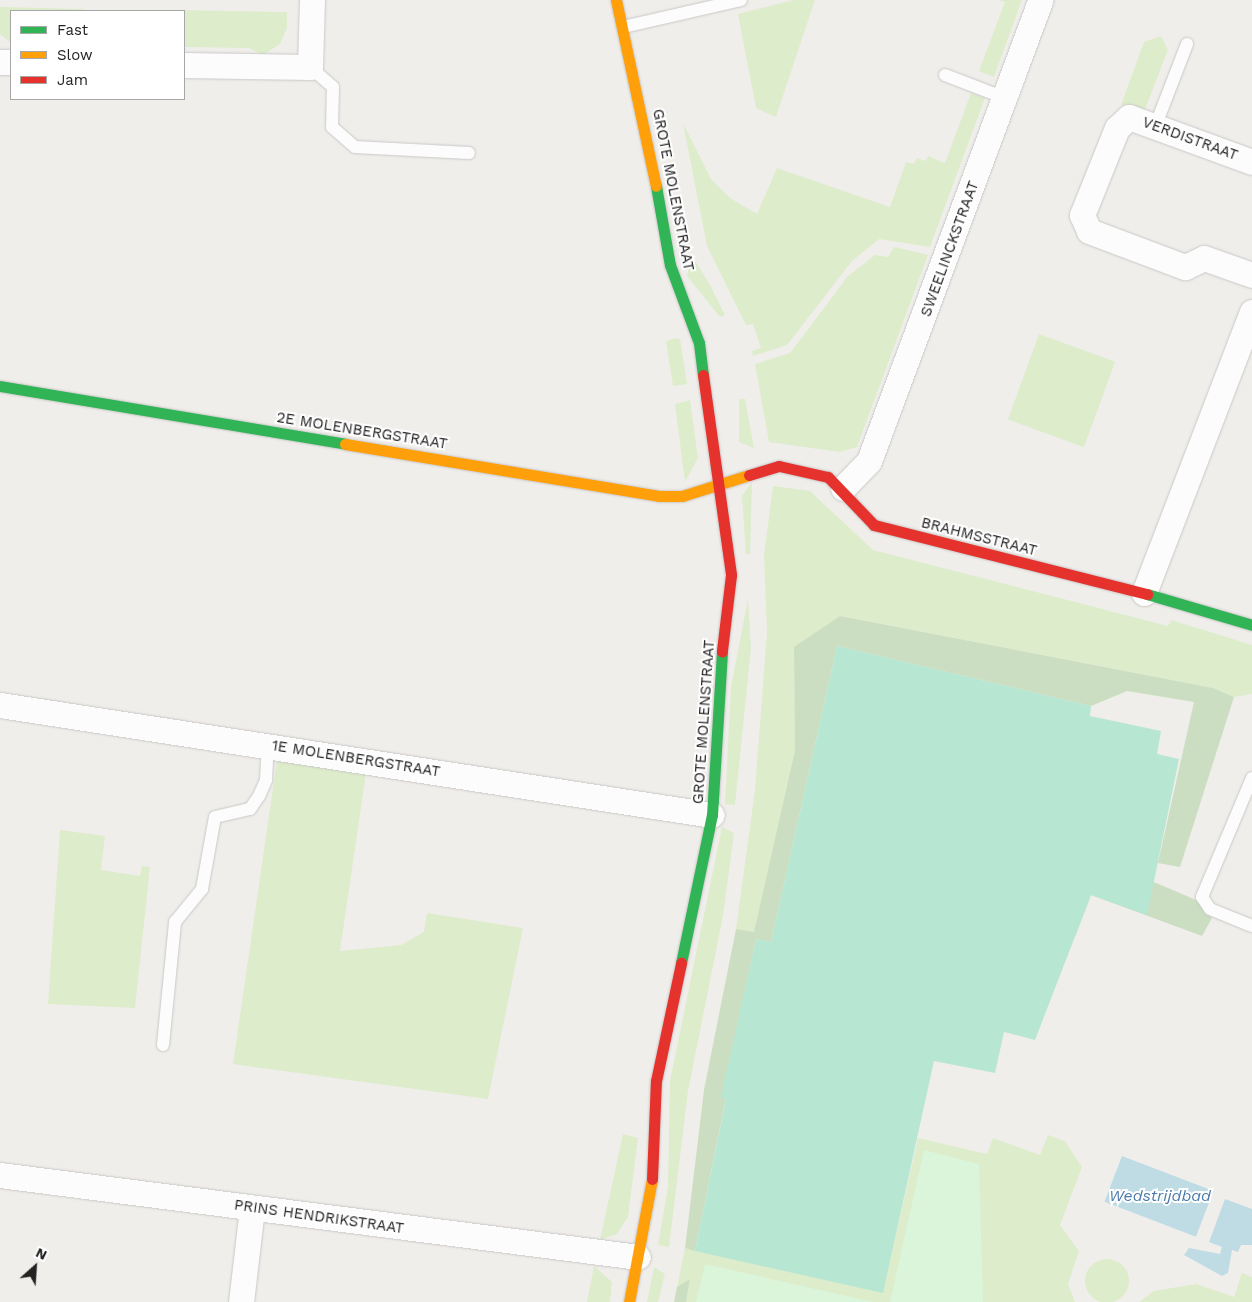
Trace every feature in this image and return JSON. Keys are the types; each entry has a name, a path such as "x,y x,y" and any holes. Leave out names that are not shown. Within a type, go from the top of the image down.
{"street":[{"path":"185,65 310,67 312,0"},
{"name":"GROTE MOLENSTRAAT","path":"616,0 670,265 699,342 730,575 719,676 712,815 656,1081 653,1174 629,1302"},
{"name":"SWEELINCKSTRAAT","path":"843,488 869,461 1040,0"},
{"name":"VERDISTRAAT","path":"1252,162 1129,117 1117,128 1082,215 1089,231 1186,267 1204,258 1252,275"},
{"path":"1144,593 1252,312"},
{"name":"2E MOLENBERGSTRAAT","path":"0,386 659,496 682,496 717,484"},
{"name":"BRAHMSSTRAAT","path":"717,484 779,466 828,477 843,488 874,525 1144,593 1252,625"},
{"name":"1E MOLENBERGSTRAAT","path":"0,705 712,815"},
{"name":"PRINS HENDRIKSTRAAT","path":"0,1175 638,1257"},
{"path":"241,1302 252,1208"}],"lane":[{"path":"623,27 742,0"},
{"path":"1155,128 1187,44"},
{"path":"310,67 332,87 332,126 355,147 469,153"},
{"path":"945,76 1005,98"},
{"path":"164,1044 175,922 202,889 215,817 250,809 259,796 266,780 268,746"},
{"path":"1252,778 1202,897 1210,909 1252,926"}],"green space":[{"path":"794,0 815,0 776,117 756,108 738,14"},
{"path":"999,0 1022,0 994,77 979,71 1005,2"},
{"path":"0,7 84,9 10,10 10,42 0,34"},
{"path":"185,10 287,12 287,28 280,44 263,55 249,48 185,47"},
{"path":"1161,36 1168,50 1144,112 1121,105 1144,42"},
{"path":"971,93 985,98 930,247 879,239 852,261 787,345 753,356 752,351 761,348 753,324 746,325 707,246 683,123 711,179 730,198 757,214 777,168 890,207 906,162 914,164 917,158 926,161 928,156 945,163"},
{"path":"894,247 928,255 857,447 840,452 769,442 755,364 790,353 848,276 875,255 888,257"},
{"path":"696,262 725,315 720,317 687,276 690,263"},
{"path":"1039,334 1115,362 1084,447 1008,420"},
{"path":"676,338 680,339 687,384 673,386 666,341"},
{"path":"739,399 745,399 754,448 739,442"},
{"path":"690,400 698,458 685,482 675,404"},
{"path":"752,482 750,554 746,554 742,496"},
{"path":"773,486 810,491 873,550 1168,626 1171,620 1252,645 1252,694 1234,697 1213,688 840,616 794,648 795,750 754,933 736,929 755,790 767,632 764,556"},
{"path":"748,599 751,648 735,805 725,804 731,687"},
{"path":"840,616 1213,688 1234,697 1180,867 1158,863 1194,702 1127,691 1091,706 837,646 771,942 756,939 722,1096 726,1098 695,1251 685,1248 704,1090 736,929 754,932 795,750 794,647"},
{"path":"837,646 1091,706 1090,716 1161,731 1157,754 1179,759 1147,915 1091,895 1035,1040 1004,1032 995,1073 934,1061 883,1293 695,1251 726,1099 721,1097 756,939 771,942"},
{"path":"277,760 366,773 340,951 401,945 424,932 427,913 523,928 488,1099 233,1064"},
{"path":"722,827 734,833 723,916 688,1091 669,1247 658,1245 668,1187 670,1081"},
{"path":"60,830 105,836 101,870 140,876 142,866 150,867 135,1008 48,1004"},
{"path":"1072,864 1154,882 1196,900 1212,918 1202,936 1091,895 1075,937"},
{"path":"623,1134 638,1138 628,1217 617,1234 600,1240"},
{"path":"1048,1135 1065,1141 1082,1167 1060,1225 1079,1251 1068,1284 1075,1302 686,1302 690,1280 677,1287 685,1248 883,1292 918,1138 987,1154 993,1138 1040,1155"},
{"path":"924,1150 979,1164 983,1302 890,1302"},
{"path":"1107,1259 1119,1263 1125,1269 1129,1281 1125,1293 1119,1299 1107,1303 1095,1299 1089,1293 1085,1281 1089,1269 1095,1263"},
{"path":"705,1264 873,1302 696,1302"},
{"path":"594,1266 612,1282 610,1302 587,1302"},
{"path":"654,1267 665,1274 658,1302 647,1302"},
{"path":"1242,1273 1252,1277 1252,1302 1139,1302 1154,1291 1196,1284 1234,1297"},
{"path":"690,1279 686,1302 674,1302 677,1287"}],"water":[{"name":"Wedstrijdbad","path":"1122,1156 1213,1191 1196,1237 1104,1202"},
{"path":"1225,1199 1252,1209 1252,1245 1241,1245 1238,1252 1232,1250 1228,1273 1222,1276 1184,1255 1189,1248 1220,1254 1222,1247 1209,1242"}],"traffic: fast":[{"path":"656,186 670,265 699,343 703,375"},
{"path":"0,386 345,444"},
{"path":"1147,594 1252,625"},
{"path":"681,963 712,815 722,651"}],"traffic: slow":[{"path":"616,0 656,186"},
{"path":"345,444 659,496 682,496 749,475"},
{"path":"629,1302 652,1179"}],"traffic: jam":[{"path":"703,375 731,575 722,651"},
{"path":"749,475 779,466 828,477 874,525 1147,594"},
{"path":"652,1179 656,1081 681,963"}]}
